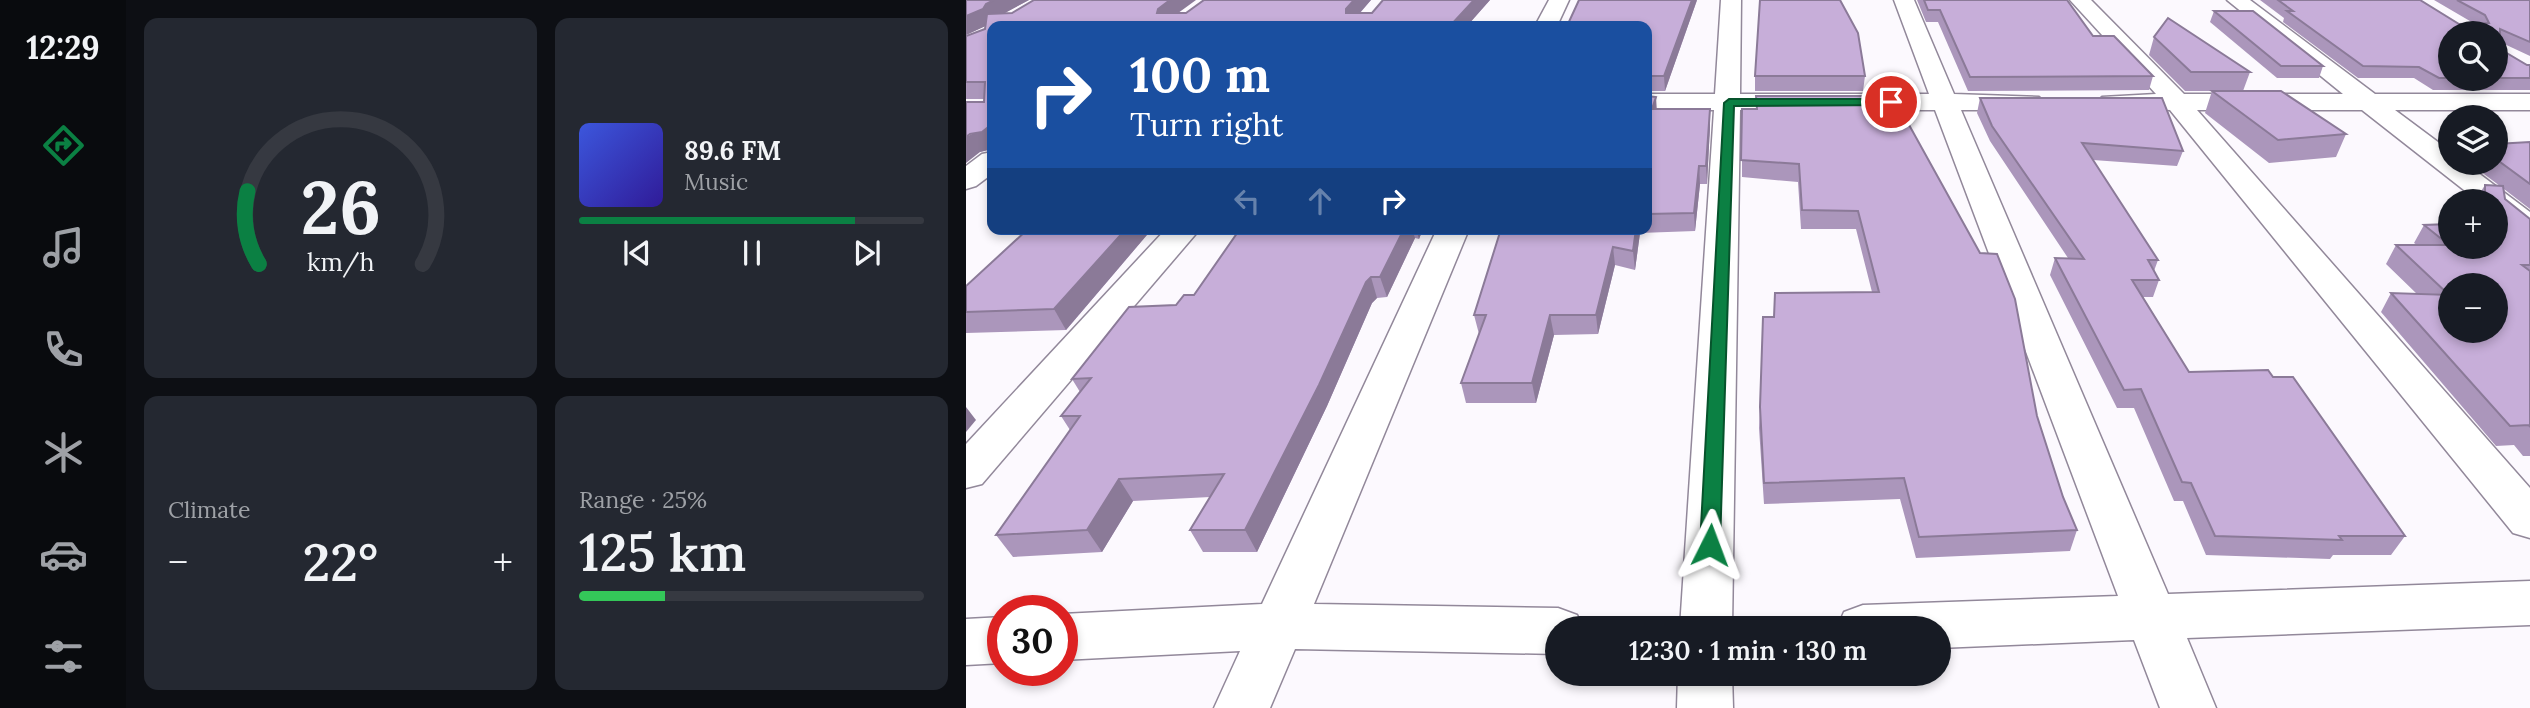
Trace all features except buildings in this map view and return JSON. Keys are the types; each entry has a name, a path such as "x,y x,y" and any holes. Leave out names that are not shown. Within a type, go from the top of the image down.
{"street":[{"path":"1548,21 1559,0"},
{"path":"1707,616 1731,0"},
{"path":"1904,0 2188,708"},
{"path":"2080,0 2177,102 2530,520"},
{"path":"2238,0 2530,227"},
{"path":"1652,102 2054,102"},
{"path":"2082,102 2530,102"},
{"path":"966,180 987,164"},
{"path":"966,472 1179,235"},
{"path":"1242,708 1450,235"},
{"path":"1951,625 2530,603"},
{"path":"1078,636 1279,626 1545,631"},
{"path":"966,642 987,641"},
{"path":"1705,686 1705,708"}],"route":[{"path":"1710,545 1729,103 1891,102"}]}
